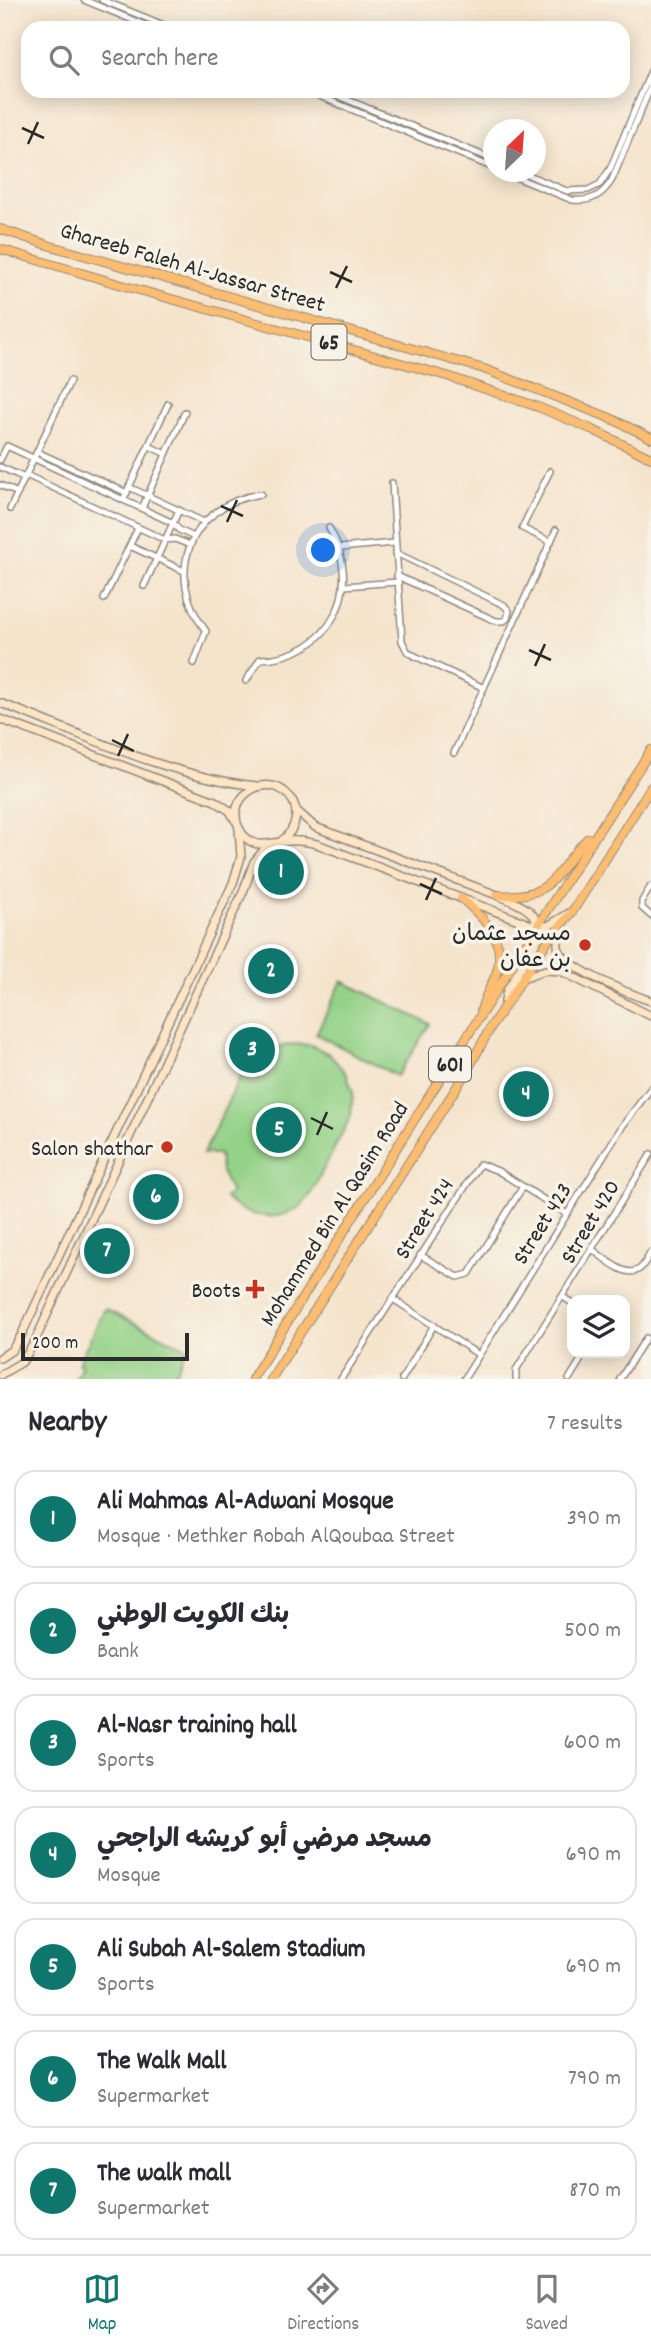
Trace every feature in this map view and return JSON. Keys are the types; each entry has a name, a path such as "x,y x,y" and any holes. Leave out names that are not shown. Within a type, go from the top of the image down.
{"main road":[{"name":"Ghareeb Faleh Al-Jassar Street","path":"0,229 51,246 484,369 610,418 651,438"},
{"name":"Ghareeb Faleh Al-Jassar Street","path":"0,249 447,376 538,407 651,458"},
{"name":"Mohammed Bin Al Qasim Road","path":"252,1379 596,832 651,750"},
{"name":"Mohammed Bin Al Qasim Road","path":"271,1379 467,1072 487,1034 552,934 572,912 651,787"},
{"path":"497,895 523,896 546,887 596,832"},
{"path":"461,898 487,921 498,949 498,969 483,1002 480,1017"}],"street":[{"path":"83,0 135,21"},
{"path":"102,0 154,21"},
{"path":"545,182 567,191 588,190 600,184 610,169 651,71"},
{"path":"528,182 572,200 583,201 606,190 651,86"},
{"path":"324,98 483,163"},
{"path":"343,98 483,155"},
{"path":"10,509 70,381"},
{"path":"123,500 168,404"},
{"path":"142,508 185,412"},
{"path":"0,460 6,446 173,523 179,530 194,537"},
{"path":"149,446 166,454"},
{"path":"37,452 148,496 204,522"},
{"path":"0,467 165,540 175,539 190,545"},
{"path":"550,471 522,528 551,542"},
{"path":"391,483 404,647 415,656 484,688"},
{"path":"0,485 18,493"},
{"path":"194,663 206,631 191,608 187,595 184,571 190,545 204,522 229,503 248,496 261,495"},
{"path":"144,586 179,510"},
{"path":"104,600 138,528"},
{"path":"246,681 260,659 290,654 311,643 335,616 344,586 344,570 339,548 329,528"},
{"path":"454,753 556,530"},
{"path":"339,548 395,543"},
{"path":"130,545 184,571"},
{"path":"396,553 503,605 515,619"},
{"path":"344,586 398,579 496,621 504,621 509,615"},
{"path":"0,703 131,753 222,783 267,785 285,791 303,818 315,827 497,895 529,910 536,917 539,938 506,994 505,1008"},
{"path":"0,719 215,802 230,811 251,841 268,845 303,841 317,844 517,921 552,925 572,912"},
{"path":"0,1358 16,1345 237,875 242,848 236,815 244,794 258,786"},
{"path":"280,842 292,831 295,807"},
{"path":"0,1375 22,1362 37,1337 247,885 254,862 268,845"},
{"path":"651,886 642,901 642,908 651,916"},
{"path":"560,928 557,945 566,960 610,984 651,1001"},
{"path":"561,971 559,964 566,960"},
{"path":"525,976 545,970 561,971 651,1016"},
{"name":"Street 423","path":"464,1379 621,1129 651,1088"},
{"path":"121,1123 134,1129"},
{"name":"Street 420","path":"516,1379 516,1370 651,1154"},
{"name":"Street 424","path":"341,1379 480,1164 498,1171 567,1214"},
{"path":"420,1255 458,1277 468,1274 522,1188"},
{"path":"593,1250 623,1270 632,1272 640,1269 651,1252"},
{"path":"37,1337 30,1334 29,1329 48,1286 49,1276"},
{"path":"563,1297 567,1300"},
{"path":"393,1299 480,1354"},
{"path":"401,1379 435,1325"},
{"path":"620,1379 646,1338"},
{"path":"569,1379 582,1358"}],"green space":[{"path":"342,981 430,1024 397,1076 316,1034"},
{"path":"292,1044 311,1045 329,1054 346,1073 353,1092 351,1116 310,1195 301,1205 280,1215 257,1215 235,1206 225,1198 231,1192 221,1172 219,1154 203,1154 253,1053 257,1059 273,1049"},
{"path":"105,1309 187,1348 172,1379 75,1379 82,1365 78,1363"}],"place":[{"name":"Ali Mahmas Al-Adwani Mosque","path":"281,872"},
{"name":"مسجد عثمان بن عفان","path":"585,945"},
{"name":"بنك الكويت الوطني","path":"271,971"},
{"name":"Al-Nasr training hall","path":"252,1050"},
{"name":"مسجد مرضي أبو كريشه الراجحي","path":"526,1094"},
{"name":"Ali Subah Al-Salem Stadium","path":"279,1130"},
{"name":"Salon shathar","path":"167,1147"},
{"name":"The Walk Mall","path":"156,1197"},
{"name":"The walk mall","path":"107,1251"},
{"name":"Boots","path":"255,1289"}]}
